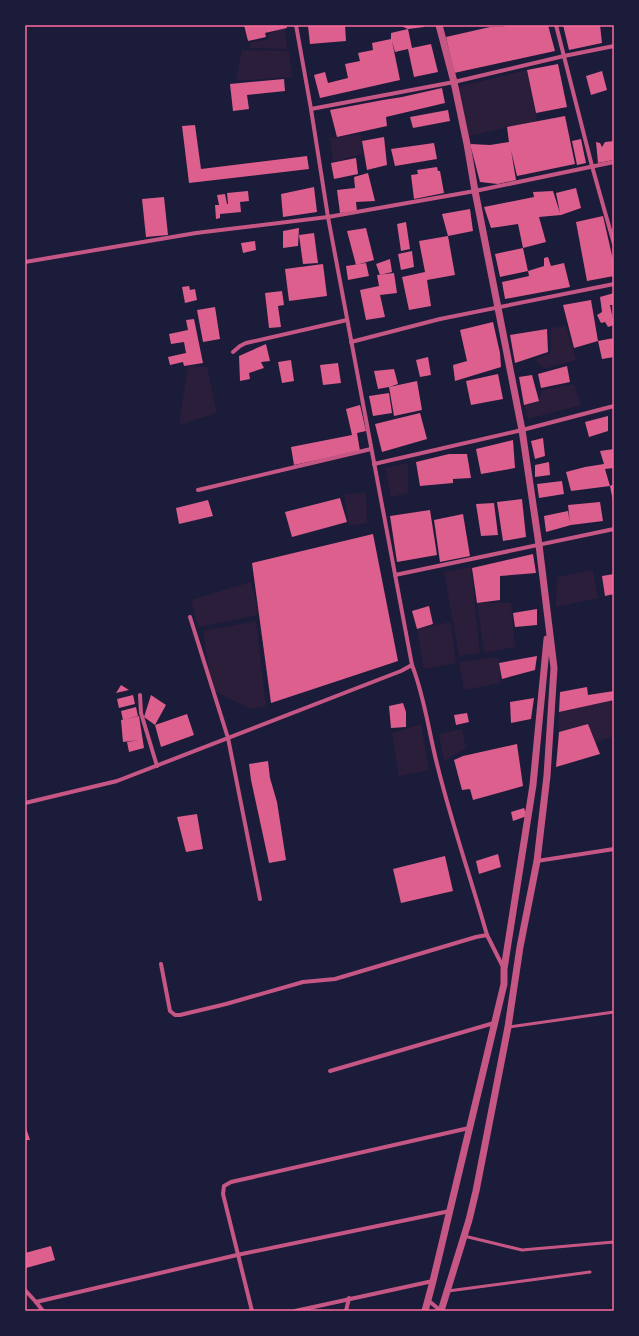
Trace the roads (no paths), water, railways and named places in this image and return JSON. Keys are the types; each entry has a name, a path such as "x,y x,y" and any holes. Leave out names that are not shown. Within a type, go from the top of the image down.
{"street":[{"path":"296,25 328,217 412,665 417,679 442,785 487,935 504,969"},
{"path":"429,1301 441,1311 476,1191 508,1027 520,947 537,860 547,776 554,668 548,627 540,545 522,430 454,82 439,25"},
{"path":"556,25 592,166 614,244"},
{"path":"311,109 454,82 564,56 614,46"},
{"path":"25,262 196,234 328,217 475,191 614,162"},
{"path":"351,342 440,319 614,284"},
{"path":"233,352 246,343 347,320"},
{"path":"374,464 522,430 614,406"},
{"path":"198,490 371,449"},
{"path":"395,575 614,529"},
{"path":"190,617 228,738 260,899"},
{"path":"425,1311 434,1281 504,984 504,969 533,785 548,627"},
{"path":"25,803 117,781 401,671 412,665"},
{"path":"140,695 142,718 157,766"},
{"path":"537,860 614,849"},
{"path":"161,964 170,1011 175,1015 180,1015 226,1004 302,982 335,979 468,939 487,935"},
{"path":"330,1070 495,1023"},
{"path":"252,1311 237,1255 224,1194 224,1186 231,1182 469,1128"},
{"path":"36,1302 237,1255 450,1211"},
{"path":"294,1311 314,1309 349,1298 434,1281"},
{"path":"25,1290 43,1311"},
{"path":"346,1311 349,1298"}],"lane":[{"path":"508,1027 614,1012"},
{"path":"464,1236 522,1250 614,1242"},
{"path":"448,1291 590,1272"}]}
